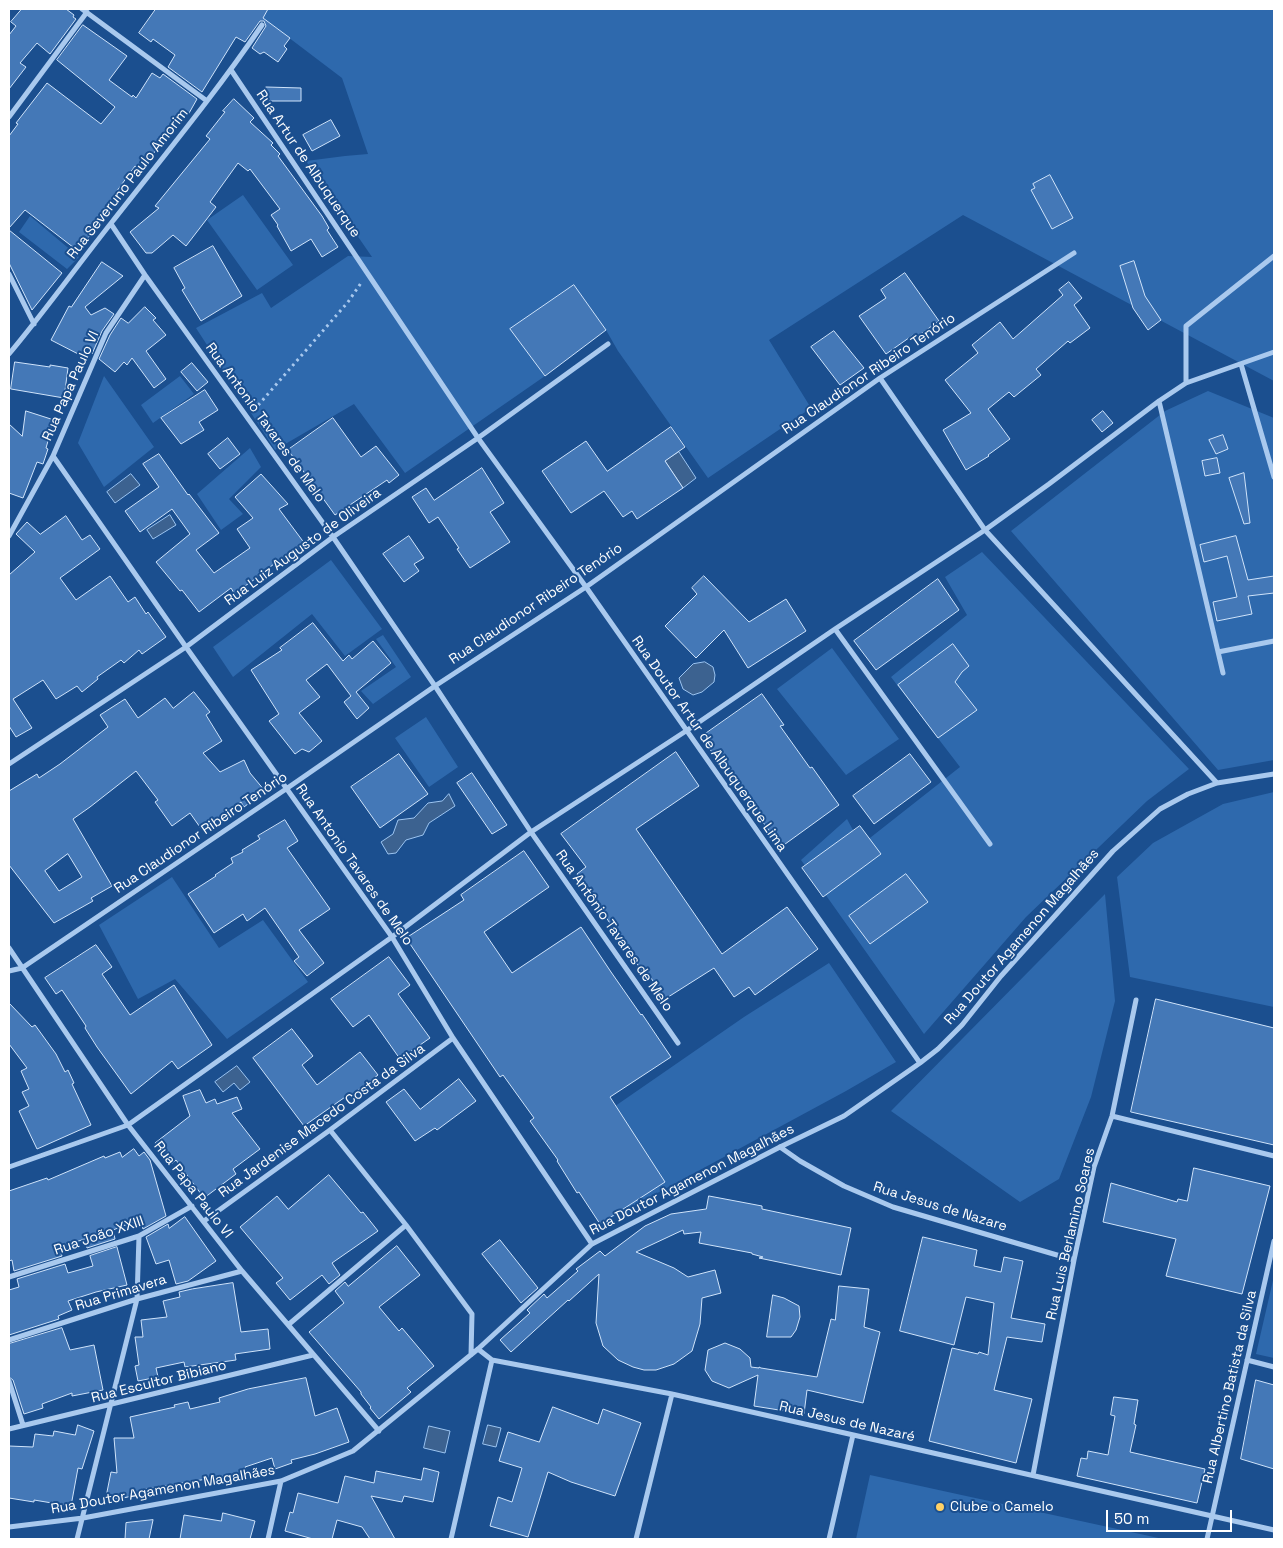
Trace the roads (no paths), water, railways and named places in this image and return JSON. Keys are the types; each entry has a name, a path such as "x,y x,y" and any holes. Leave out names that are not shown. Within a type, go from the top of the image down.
{"street":[{"path":"9,117 85,11 207,101"},
{"name":"Rua Severuno Paulo Amorim","path":"9,354 231,70 262,25"},
{"name":"Rua Artur de Albuquerque","path":"231,70 478,438"},
{"name":"Rua Antonio Tavares de Melo","path":"111,224 145,275 333,537 435,686"},
{"name":"Rua Claudionor Ribeiro Tenório","path":"9,970 22,968 435,686 586,586 880,378 1074,253"},
{"path":"1186,383 1186,326 1274,256"},
{"path":"9,274 34,324"},
{"name":"Rua Papa Paulo VI","path":"9,536 53,456 106,333 145,275"},
{"name":"Rua Luiz Augusto de Oliveira","path":"9,764 186,647 333,537 478,438 608,344"},
{"path":"9,1167 128,1125 392,937 531,832 686,731 835,629 985,530 1159,401 1186,383 1274,352"},
{"path":"1241,364 1274,477"},
{"path":"880,378 985,530 1217,783"},
{"path":"1159,401 1223,673"},
{"name":"Rua Doutor Artur de Albuquerque Lima","path":"478,438 586,586 920,1063"},
{"name":"Rua Antonio Tavares de Melo","path":"53,456 392,937 453,1038 592,1244"},
{"path":"9,525 15,525"},
{"path":"835,629 990,844"},
{"path":"1218,652 1274,641"},
{"name":"Rua Antônio Tavares de Melo","path":"435,686 531,832 678,1043"},
{"name":"Rua Doutor Agamenon Magalhães","path":"9,1526 83,1518 281,1481 346,1455 358,1448 471,1356 592,1244 844,1116 938,1049 962,1025 1001,976 1113,851 1160,809 1188,794 1217,783 1274,774"},
{"name":"Rua Papa Paulo VI","path":"9,948 128,1125 242,1271 379,1431"},
{"name":"Rua Luis Berlamino Soares","path":"1033,1475 1074,1260 1094,1167 1112,1116 1136,1000"},
{"name":"Rua Jardenise Macedo Costa da Silva","path":"204,1221 453,1038"},
{"path":"1112,1116 1274,1156"},
{"path":"330,1130 406,1225 472,1314 471,1356"},
{"name":"Rua Jesus de Nazare","path":"780,1147 800,1162 844,1186 893,1207 1074,1260"},
{"name":"Rua João XXIII","path":"9,1277 139,1236 192,1206"},
{"path":"288,1324 406,1225"},
{"path":"77,1539 137,1299 139,1236"},
{"name":"Rua Albertino Batista da Silva","path":"1207,1539 1274,1241"},
{"name":"Rua Primavera","path":"9,1340 137,1299 242,1271"},
{"name":"Rua Jesus de Nazaré","path":"478,1349 492,1360 672,1394 1274,1530"},
{"name":"Rua Escultor Bibiano","path":"9,1429 313,1355"},
{"path":"451,1539 492,1360"},
{"path":"1247,1360 1274,1367"},
{"path":"9,1382 23,1425"},
{"path":"636,1539 672,1394"},
{"path":"829,1539 853,1435"},
{"path":"268,1539 281,1481"}],"place":[{"name":"Clube o Camelo","path":"940,1507"}]}
